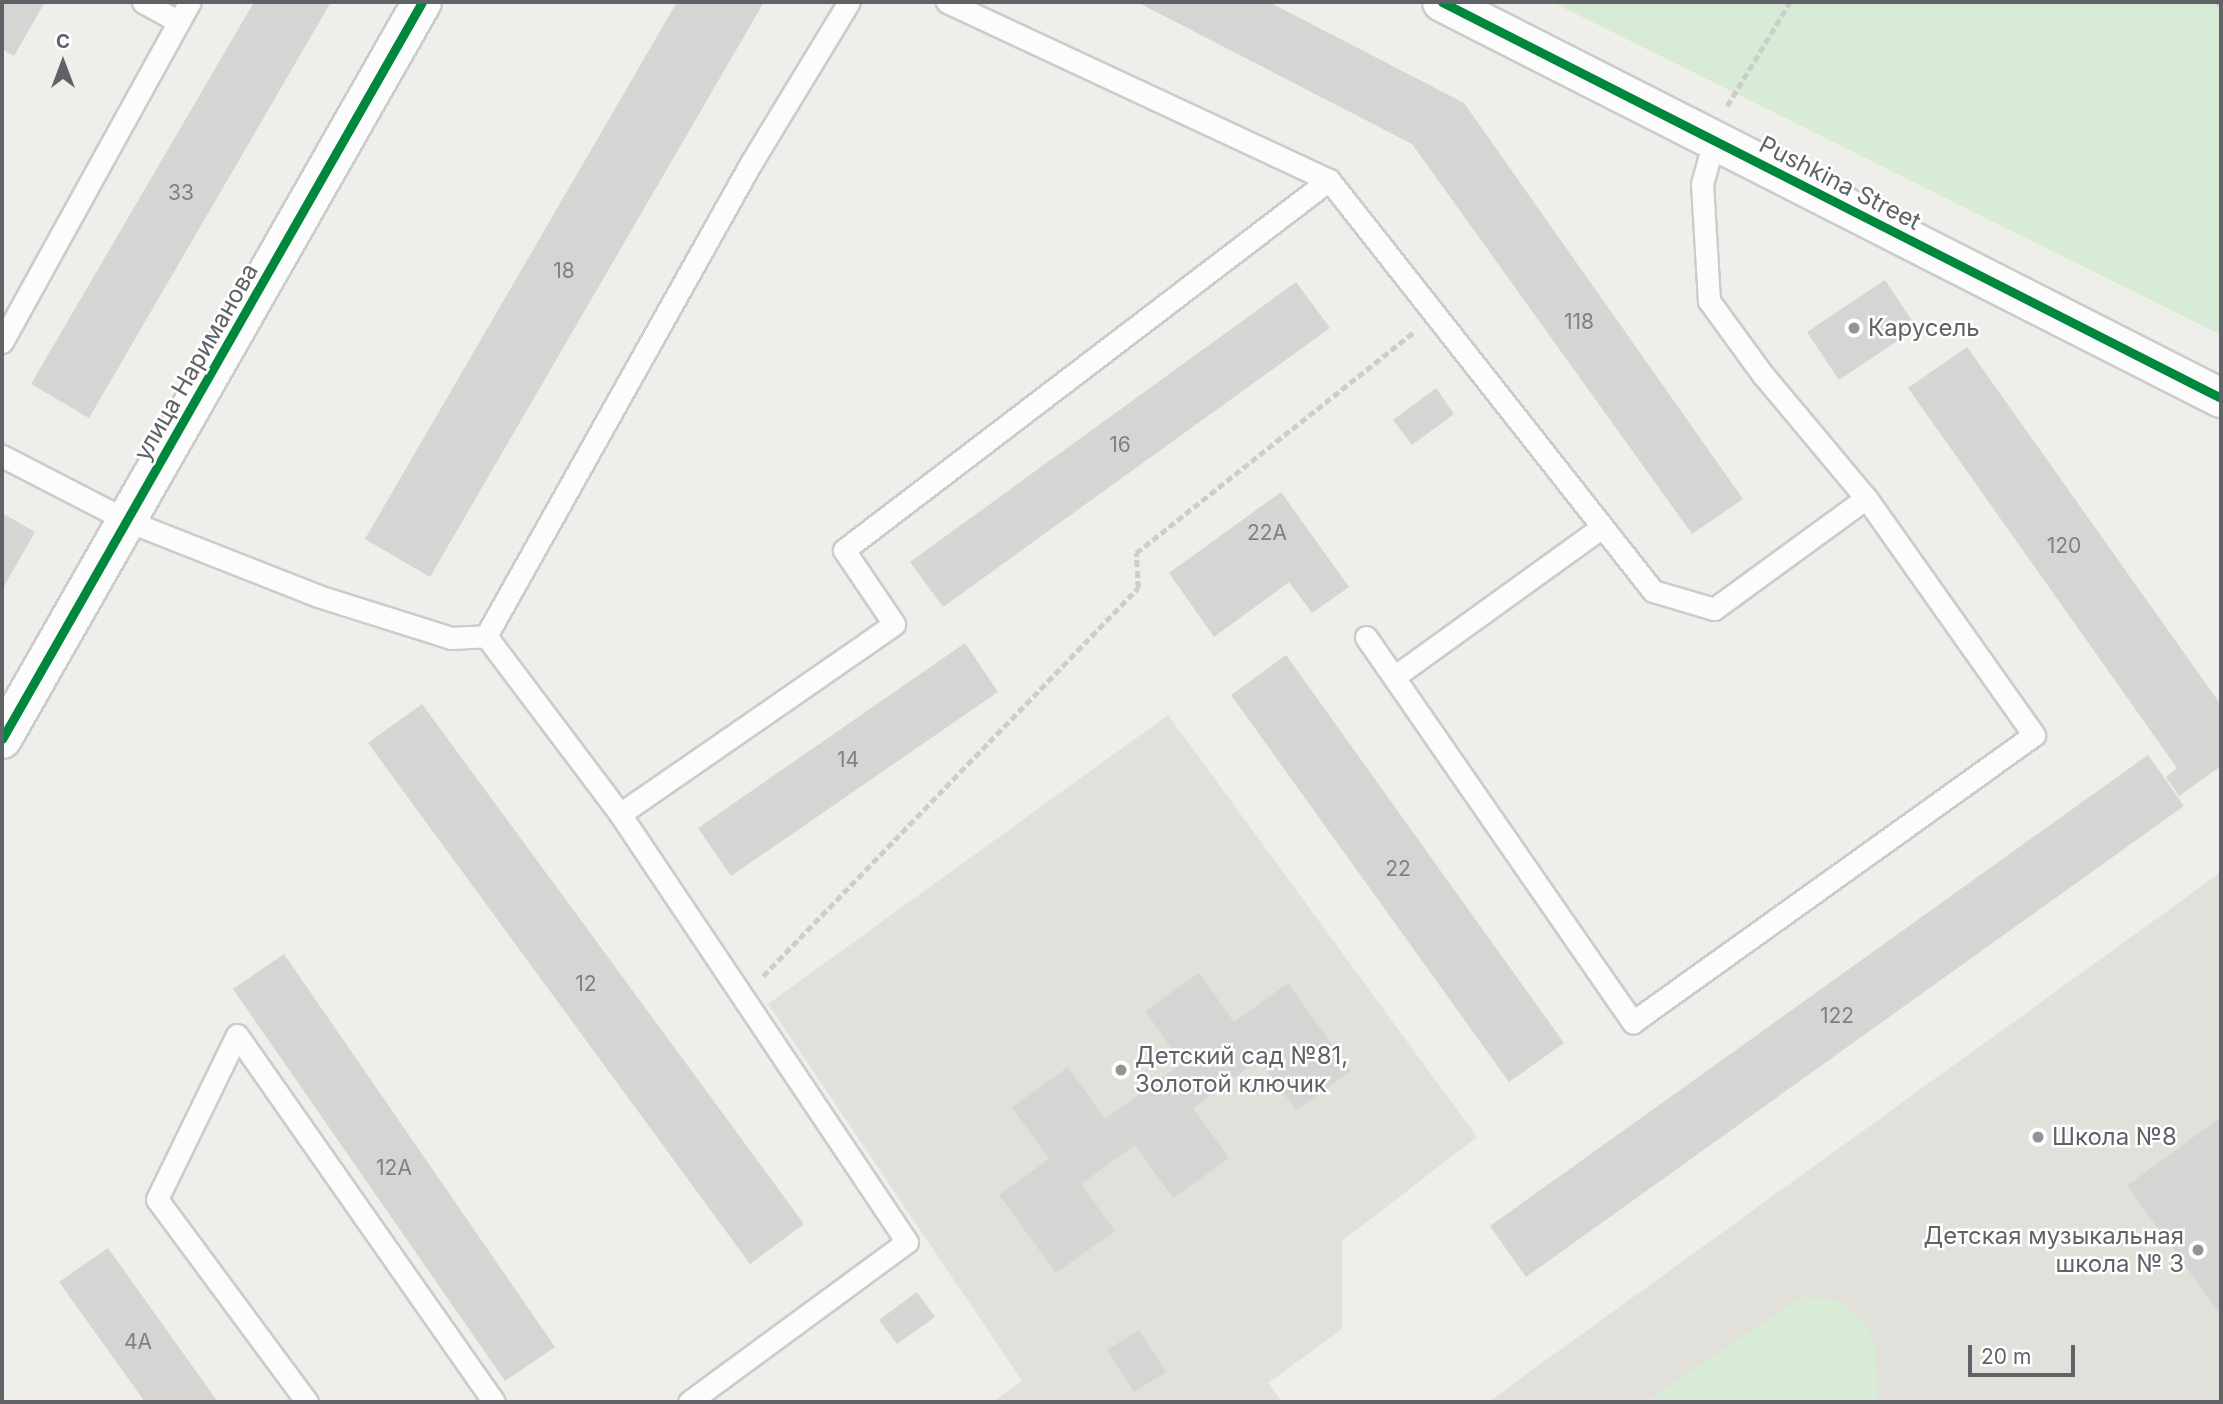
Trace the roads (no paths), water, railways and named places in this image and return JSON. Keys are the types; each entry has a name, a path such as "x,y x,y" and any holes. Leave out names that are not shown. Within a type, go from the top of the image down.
{"street":[{"name":"улица Нариманова","path":"2,739 422,2"},
{"name":"Pushkina Street","path":"1442,2 2221,398"}],"lane":[{"path":"143,2 179,22"},
{"path":"2,342 190,2"},
{"path":"486,636 751,163 849,2"},
{"path":"947,2 1329,180 1653,591 1714,609 1866,498"},
{"path":"1366,637 1633,1022 2034,735 1866,498 1763,375 1709,301 1702,184 1711,139"},
{"path":"620,814 894,624 844,550 1329,180"},
{"path":"2,456 128,521 358,608 451,638 486,636"},
{"path":"1394,677 1602,527"},
{"path":"486,636 620,814 907,1242 689,1402"},
{"path":"307,1402 157,1199 237,1035 494,1402"}],"place":[{"name":"Карусель","path":"1854,328"},
{"name":"Детский сад №81, Золотой ключик","path":"1121,1070"},
{"name":"Школа №8","path":"2038,1137"},
{"name":"Детская музыкальная школа № 3","path":"2198,1250"}]}
